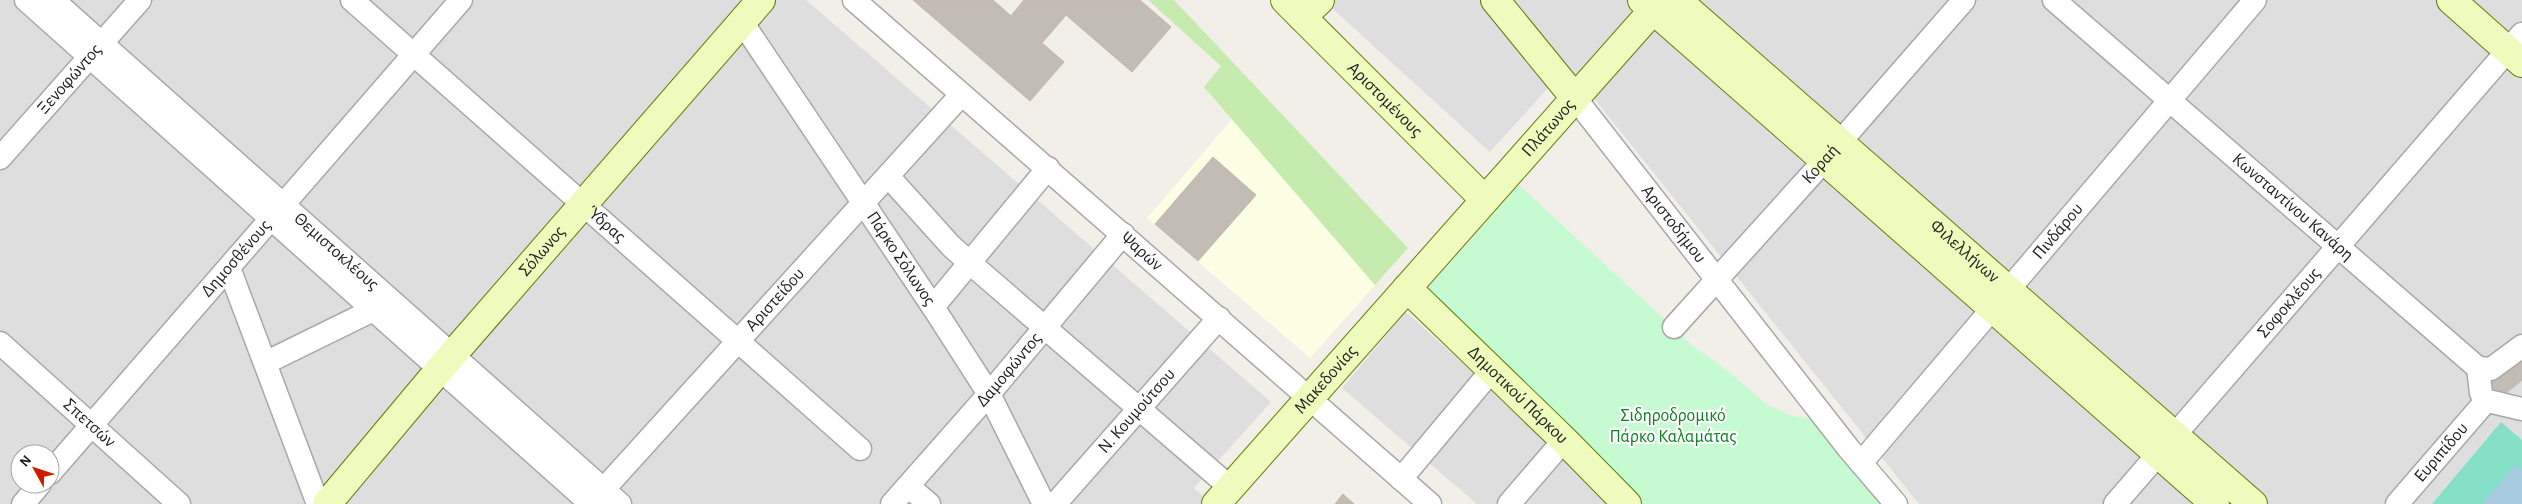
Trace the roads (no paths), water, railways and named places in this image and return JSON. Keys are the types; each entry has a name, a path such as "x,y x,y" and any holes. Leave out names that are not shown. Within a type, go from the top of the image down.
{"street":[{"name":"Θεμιστοκλέους","path":"26,0 96,50 446,362 593,500 620,504"},
{"name":"Θεμιστοκλέους","path":"53,0 96,50"},
{"name":"Ξενοφώντος","path":"0,158 140,0"},
{"name":"Ύδρας","path":"352,0 860,448"},
{"name":"Δημοσθένους","path":"60,461 461,0"},
{"name":"Σόλωνος","path":"327,504 446,362 760,0"},
{"name":"Ψαρών","path":"854,0 1430,504"},
{"name":"Αριστοδήμου","path":"1495,0 1575,98 1855,456"},
{"name":"Κοραή","path":"1674,327 1832,152 1964,0"},
{"name":"Κωνσταντίνου Κανάρη","path":"2054,0 2478,368"},
{"name":"Πινδάρου","path":"1855,456 1999,300 2254,0"},
{"path":"2451,0 2517,49"},
{"name":"Πλάτωνος","path":"1436,254 1658,2"},
{"name":"Φιλελλήνων","path":"1658,2 2166,445 2252,504"},
{"name":"Αριστομένους","path":"1302,6 1485,200"},
{"name":"Πάρκο Σόλωνος","path":"742,22 934,306 989,394 1044,504"},
{"name":"Σοφοκλέους","path":"2115,504 2338,247 2517,49"},
{"name":"Αριστείδου","path":"593,500 961,95"},
{"path":"934,306 1048,168"},
{"path":"888,176 951,246 1138,409 1223,496"},
{"name":"Θεμιστοκλέους","path":"277,212 373,310 446,362"},
{"name":"Δαμοφώντος","path":"892,504 989,394 1123,234"},
{"name":"Μακεδονίας","path":"1223,496 1436,254"},
{"path":"229,268 318,504"},
{"name":"Δημοτικού Πάρκου","path":"1407,288 1564,440 1627,504"},
{"path":"265,363 373,310"},
{"name":"Ν. Κουμούτσου","path":"1055,504 1219,318"},
{"name":"Σπετσών","path":"0,343 179,504"},
{"path":"2522,346 2491,369 2478,368 2481,393 2486,401 2522,409"},
{"path":"1400,479 1492,370"},
{"name":"Ευριπίδου","path":"2397,504 2486,401"},
{"path":"1509,504 1564,440"},
{"name":"Φιλελλήνων","path":"2166,445 2215,504"},
{"path":"1855,456 1896,504"},
{"path":"908,486 929,504"},
{"path":"23,504 32,494"}],"water":[{"path":"2515,465 2522,471 2522,504 2482,504"}],"park label":[{"name":"Σιδηροδρομικό Πάρκο Καλαμάτας","path":"1673,426"}]}
